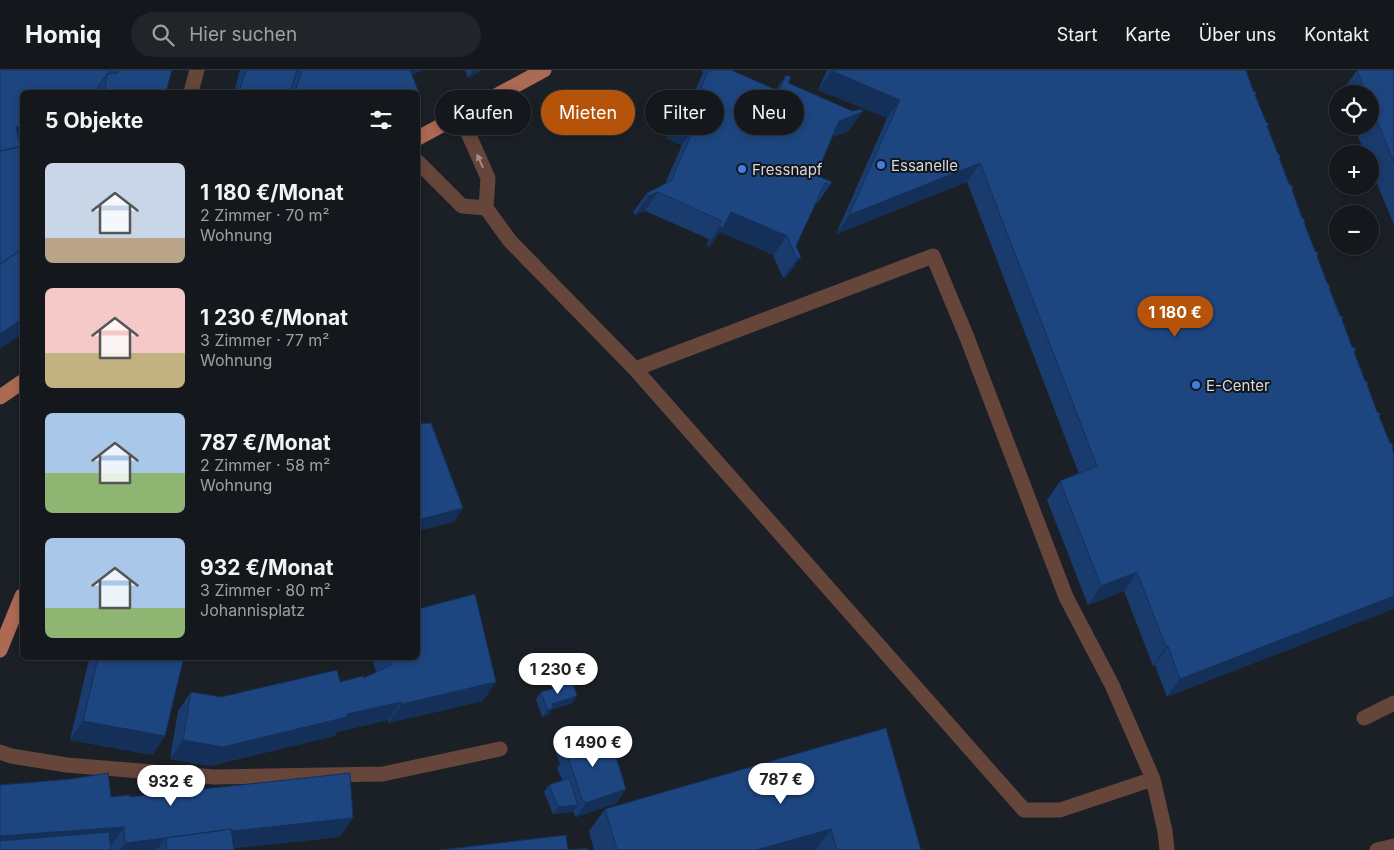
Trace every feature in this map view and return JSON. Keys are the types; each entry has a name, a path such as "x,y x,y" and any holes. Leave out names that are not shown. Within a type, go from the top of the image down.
{"main road":[{"path":"507,90 544,70"},
{"path":"420,137 435,129"},
{"path":"0,396 20,383"},
{"path":"0,650 20,601"}],"street":[{"path":"192,90 197,70"},
{"path":"469,135 488,178 486,208 510,241 635,369 1024,810 1060,810 1153,779"},
{"path":"420,164 462,206 486,208"},
{"path":"635,369 932,256 966,334 1066,597 1112,685 1153,779 1165,831 1167,850"},
{"path":"1364,718 1394,703"},
{"path":"0,752 11,756 67,766 214,777 384,774 500,749"},
{"path":"1377,850 1394,846"}],"building":[{"path":"0,70 109,70 109,74 107,74 96,90 20,90 20,126 16,127 20,147 0,151"},
{"path":"118,70 172,70 167,90 105,90 107,74 118,73"},
{"path":"246,70 297,70 291,90 240,90"},
{"path":"302,70 410,70 418,90 296,90"},
{"name":"Fressnapf","path":"709,70 731,70 777,90 734,90 734,135 804,135 804,90 852,111 863,109 862,112 839,121 816,175 832,182 830,185 825,183 796,246 801,257 797,259 787,236 731,212 723,228 719,227 722,221 658,192 648,196 647,193 671,181 691,135 724,135 724,90 700,90"},
{"name":"E-Center","path":"832,70 1246,70 1266,122 1269,124 1267,126 1278,154 1281,156 1279,158 1289,184 1293,187 1292,190 1302,218 1305,220 1304,223 1315,251 1318,253 1317,256 1327,283 1330,286 1329,288 1340,316 1343,317 1342,320 1352,347 1356,349 1354,352 1365,381 1368,382 1367,384 1377,412 1381,414 1379,416 1390,443 1393,445 1394,596 1180,679 1137,572 1101,586 1060,481 1097,466 980,163 849,215 900,100"},
{"path":"1357,70 1394,70 1394,163 1379,126 1379,85 1363,85"},
{"name":"Fressnapf","path":"786,75 791,77 788,83 804,90 779,90"},
{"path":"20,146 20,250 0,264 0,151"},
{"path":"20,250 20,320 0,334 0,264"},
{"path":"431,423 463,508 420,519 420,424"},
{"path":"475,594 496,682 402,704 401,702 347,714 347,717 223,747 183,740 191,692 221,697 337,670 340,682 363,676 364,678 391,665 390,660 420,660 420,608"},
{"path":"98,660 183,661 165,736 83,721"},
{"path":"573,683 577,696 552,704 553,708 547,710 541,692"},
{"path":"886,728 921,850 837,850 831,829 756,850 617,850 605,809"},
{"path":"588,729 593,744 601,743 606,756 615,754 626,789 586,803 582,799 567,754 570,753 564,737"},
{"path":"108,773 111,797 130,795 130,797 350,773 353,818 232,831 231,829 125,843 124,827 0,836 0,785 71,779"},
{"path":"569,778 578,805 558,807 549,785"},
{"path":"231,829 234,850 167,850 166,838"},
{"path":"109,832 111,850 0,850 0,841"},
{"path":"566,835 568,850 440,850"},
{"path":"587,848 588,850 568,850"}],"place":[{"name":"Essanelle","path":"881,165"},
{"name":"Fressnapf","path":"742,169"},
{"name":"E-Center","path":"1196,385"}]}
